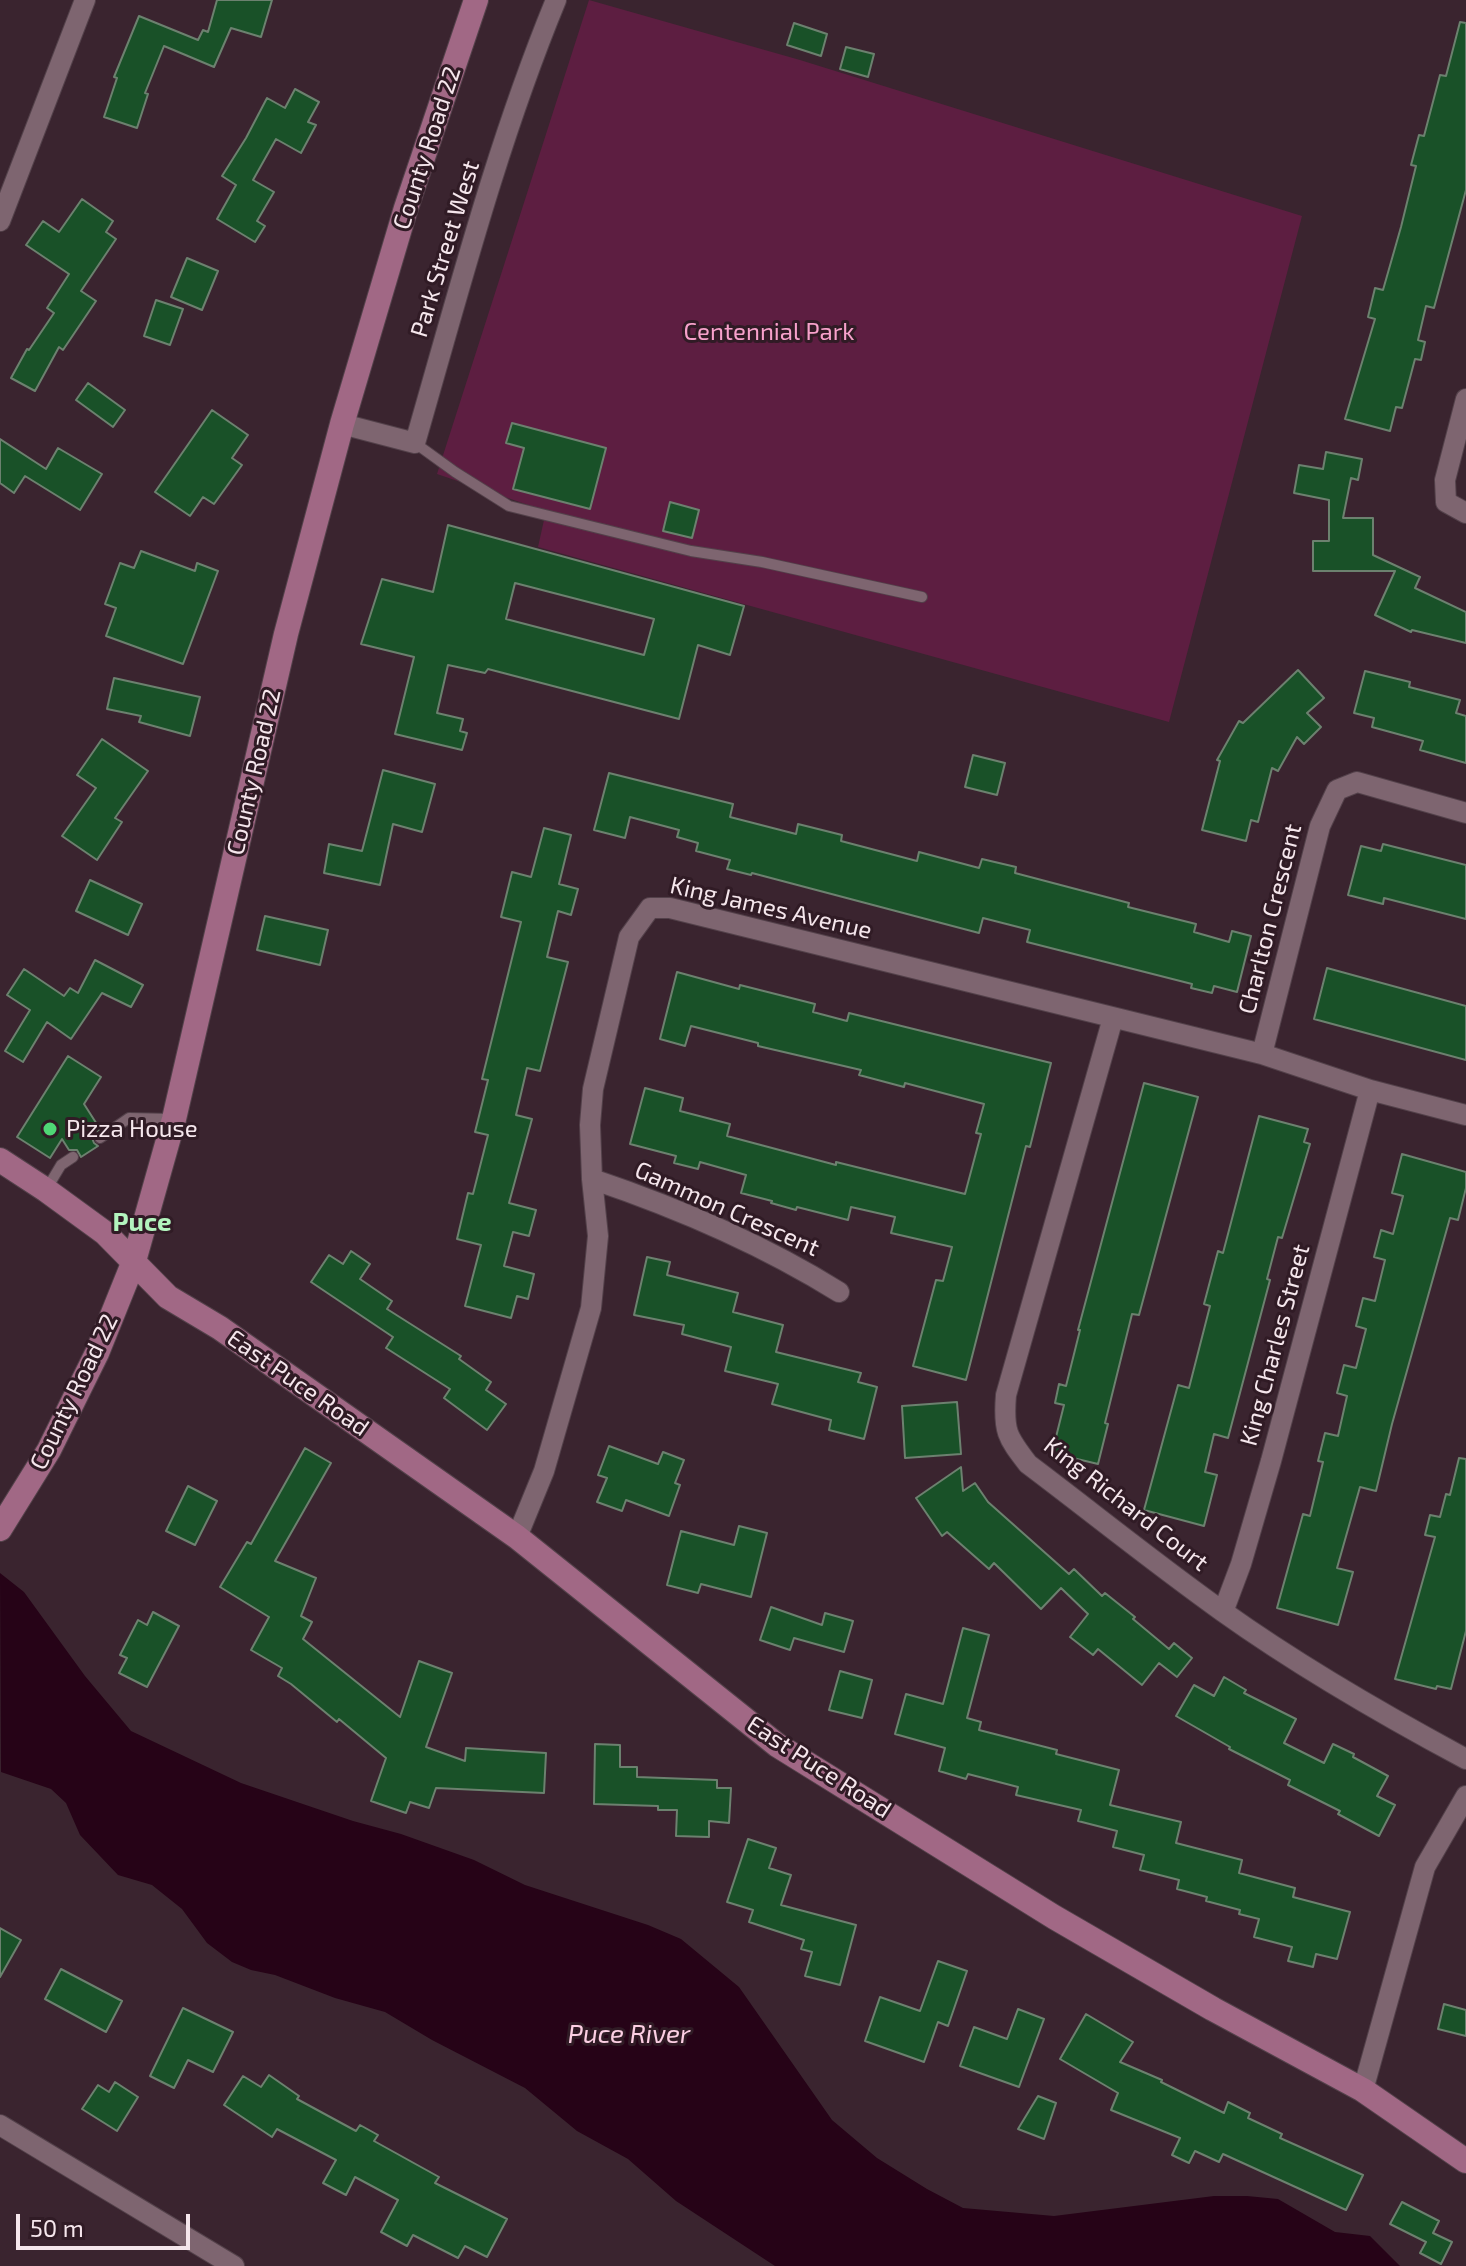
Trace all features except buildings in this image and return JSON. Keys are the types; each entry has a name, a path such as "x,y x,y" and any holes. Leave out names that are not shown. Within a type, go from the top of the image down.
{"main road":[{"name":"County Road 22","path":"0,1529 49,1450 97,1353 134,1261 174,1119 286,634 342,424 425,147 476,0"},
{"name":"East Puce Road","path":"0,1160 105,1233 168,1297 220,1328 517,1537 777,1745 1067,1925 1363,2090 1466,2161"}],"street":[{"path":"0,221 85,0"},
{"name":"Park Street West","path":"415,443 488,190 530,64 556,0"},
{"path":"1466,399 1445,480 1446,502 1466,513"},
{"path":"342,424 415,443"},
{"name":"Charlton Crescent","path":"1262,1054 1320,826 1337,790 1357,782 1466,813"},
{"name":"King James Avenue","path":"517,1537 544,1471 591,1308 598,1236 590,1125 593,1089 629,937 650,908 670,908 1262,1054 1370,1090 1466,1115"},
{"name":"King Richard Court","path":"1113,1018 1006,1395 1004,1417 1008,1439 1028,1464 1223,1612 1408,1728 1466,1759"},
{"name":"King Charles Street","path":"1223,1612 1241,1564 1271,1461 1370,1090"},
{"name":"Gammon Crescent","path":"592,1179 679,1210 800,1268 839,1292"},
{"path":"1363,2090 1425,1867 1466,1796"},
{"path":"0,2125 234,2266"}],"lane":[{"path":"415,443 509,506 691,551 762,562 922,597"},
{"path":"100,1138 129,1118 174,1119"},
{"path":"46,1190 61,1165 73,1157"}],"green space":[{"name":"Centennial Park","path":"589,0 800,60 1302,216 1169,722 538,547 546,511 437,474"}],"water":[{"name":"Puce River","path":"0,1573 24,1592 85,1676 131,1731 241,1783 401,1834 474,1860 525,1885 648,1925 681,1939 739,1987 832,2120 877,2158 963,2208 1054,2216 1214,2196 1278,2199 1335,2232 1370,2236 1400,2266 775,2266 676,2201 628,2159 577,2131 525,2088 385,2012 232,1962 207,1943 182,1909 152,1885 118,1875 80,1835 66,1803 51,1789 1,1772"}],"place":[{"name":"Pizza House","path":"50,1129"}],"district":[{"name":"Puce","path":"142,1222"}]}
